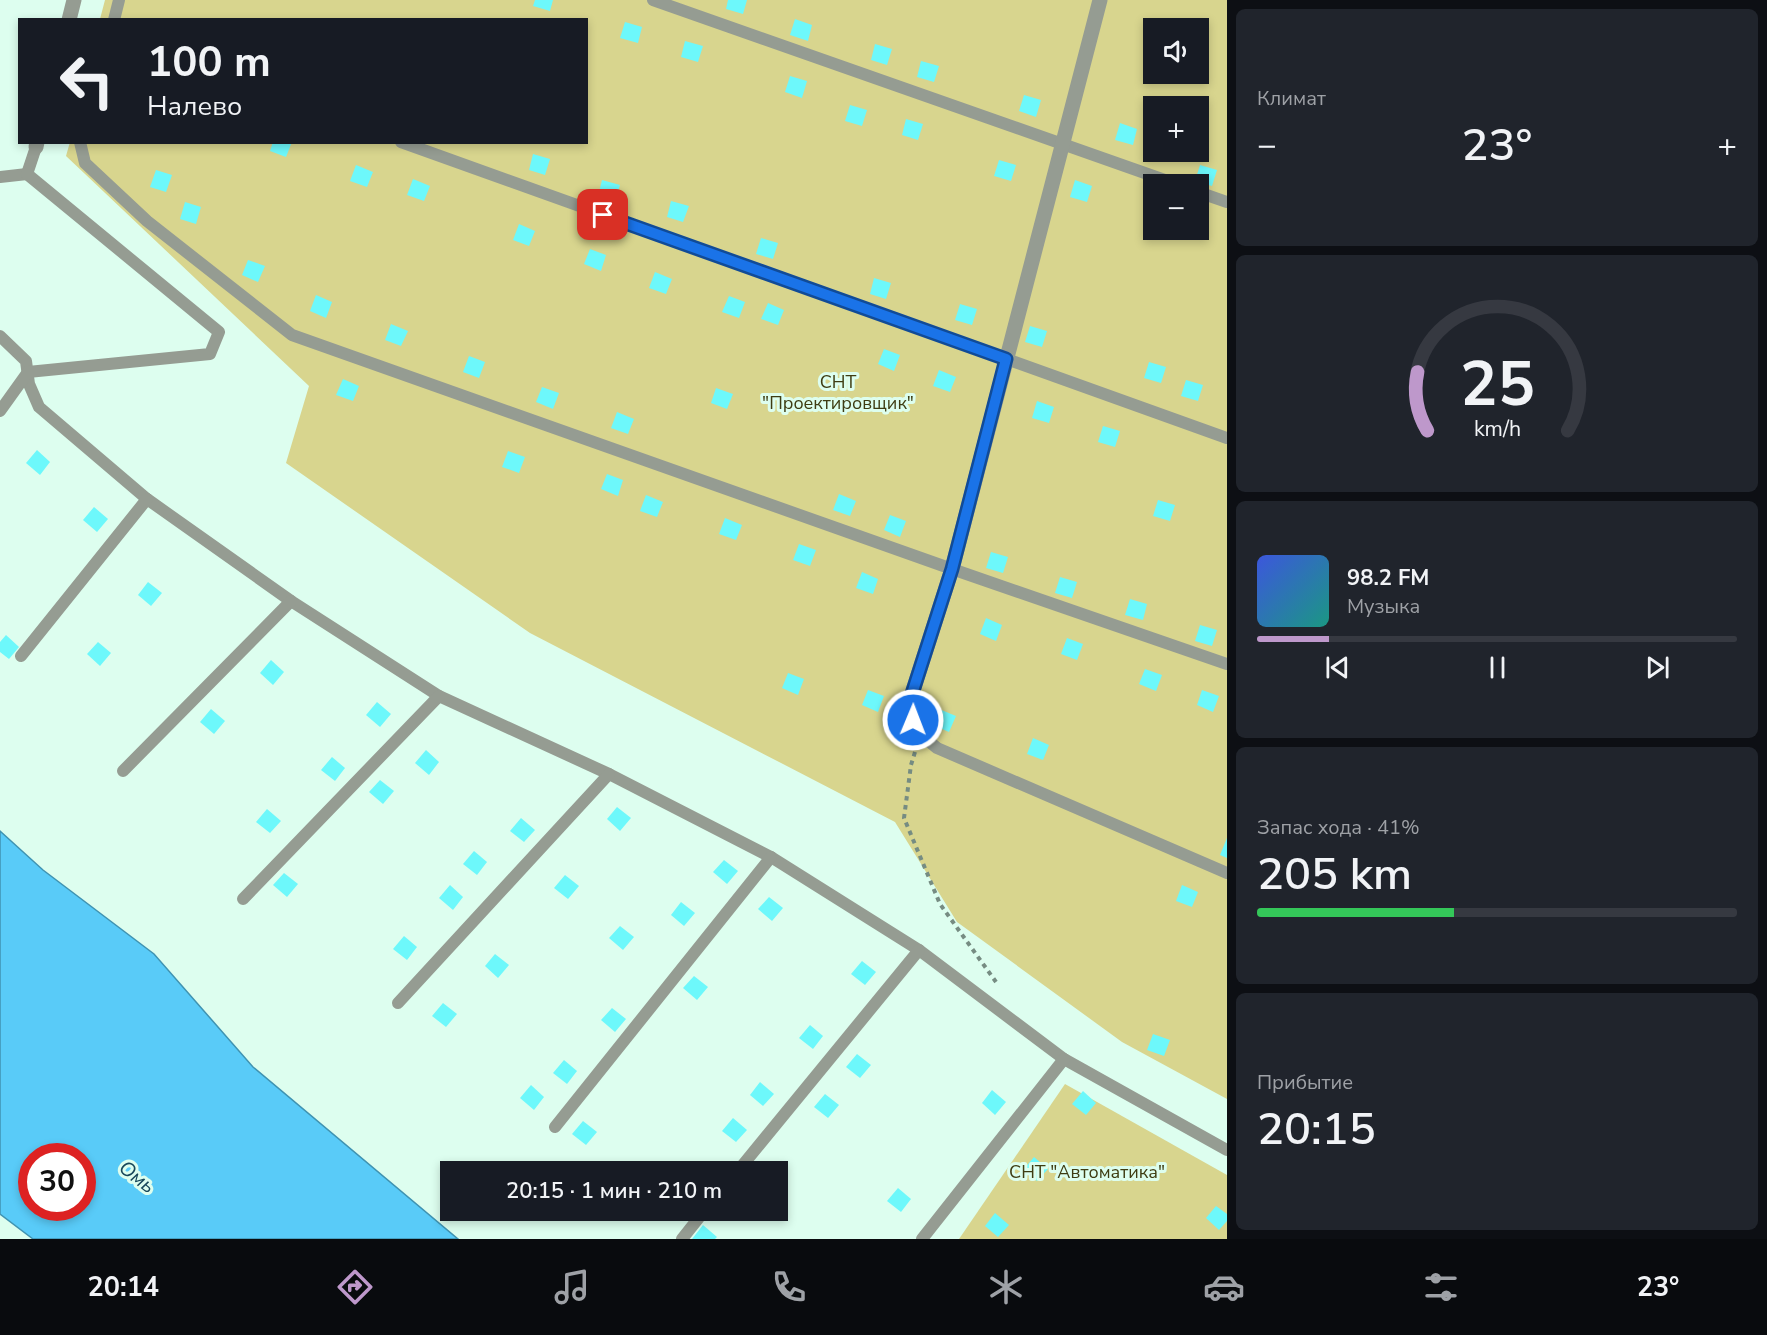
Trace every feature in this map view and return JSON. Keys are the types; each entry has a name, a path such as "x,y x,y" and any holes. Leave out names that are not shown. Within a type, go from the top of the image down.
{"street":[{"path":"70,18 74,0"},
{"path":"921,734 913,720 910,700 952,569 1100,0"}],"lane":[{"path":"114,18 118,0"},
{"path":"653,0 1147,174"},
{"path":"80,144 85,163 147,221 292,335 1227,664"},
{"path":"407,144 1227,438"},
{"path":"27,174 37,145"},
{"path":"0,177 27,174 219,332 210,354 28,372 0,411"},
{"path":"1209,196 1227,202"},
{"path":"0,336 26,361 29,384 39,407 147,499 291,601 439,696 609,774 771,857 919,950 1064,1059 1227,1150"},
{"path":"21,656 147,499"},
{"path":"123,771 291,601"},
{"path":"243,899 439,696"},
{"path":"921,734 937,747 1227,873"},
{"path":"398,1003 609,774"},
{"path":"555,1127 771,857"},
{"path":"746,1161 919,950"},
{"path":"922,1239 1064,1059"},
{"path":"682,1239 696,1221"}],"path":[{"path":"921,734 911,765 904,818 940,904 1002,989"}],"green space":[{"name":"СНТ \"Проектировщик\"","path":"105,0 1227,0 1227,1099 1122,1042 957,922 895,822 530,633 286,463 309,386 66,156 69,144 588,144 588,18 100,18"},
{"name":"СНТ \"Автоматика\"","path":"1065,1084 1227,1175 1227,1239 959,1239"}],"water":[{"name":"Омь","path":"0,831 43,870 154,954 253,1067 458,1239 33,1239 0,1214"}],"building":[{"path":"535,0 553,0 550,11 533,6"},
{"path":"728,0 747,0 743,14 726,9"},
{"path":"795,19 812,25 808,41 790,35"},
{"path":"625,22 642,27 638,43 620,38"},
{"path":"685,41 703,46 698,62 681,57"},
{"path":"875,44 892,49 887,65 871,60"},
{"path":"921,61 939,66 934,82 917,77"},
{"path":"790,76 807,81 802,98 785,92"},
{"path":"1024,95 1041,100 1036,117 1019,111"},
{"path":"850,105 867,110 862,126 845,121"},
{"path":"906,119 923,124 918,140 902,135"},
{"path":"1120,123 1137,129 1133,145 1115,140"},
{"path":"272,144 291,144 286,157 270,151"},
{"path":"533,154 550,159 545,175 529,170"},
{"path":"999,160 1016,165 1011,181 994,176"},
{"path":"356,165 373,172 367,187 350,181"},
{"path":"1200,165 1217,170 1212,186 1209,185 1209,174 1197,174"},
{"path":"156,170 172,175 166,192 150,187"},
{"path":"413,179 430,186 424,201 407,195"},
{"path":"602,180 620,185 615,201 598,196"},
{"path":"1075,180 1092,186 1087,202 1070,197"},
{"path":"671,201 689,206 683,222 667,217"},
{"path":"185,202 201,207 196,224 180,219"},
{"path":"519,224 535,231 529,246 513,240"},
{"path":"761,238 778,243 773,259 756,254"},
{"path":"590,249 606,255 601,271 584,264"},
{"path":"248,260 265,266 258,282 242,275"},
{"path":"655,272 672,279 666,294 649,288"},
{"path":"874,278 891,283 886,299 870,294"},
{"path":"316,295 332,302 326,318 310,311"},
{"path":"729,296 745,302 739,318 722,312"},
{"path":"768,303 784,310 778,325 761,319"},
{"path":"960,304 977,309 972,325 955,320"},
{"path":"391,324 408,331 401,346 385,340"},
{"path":"1030,326 1047,331 1042,347 1025,342"},
{"path":"884,349 900,355 894,371 878,364"},
{"path":"469,356 485,362 479,378 463,372"},
{"path":"1149,362 1166,367 1161,383 1144,378"},
{"path":"939,370 956,377 950,392 933,386"},
{"path":"343,379 359,386 353,401 336,395"},
{"path":"1186,380 1203,385 1198,401 1181,396"},
{"path":"542,387 559,393 553,409 536,402"},
{"path":"716,388 733,394 727,409 711,403"},
{"path":"1037,401 1054,407 1049,423 1032,418"},
{"path":"617,412 634,419 628,434 611,428"},
{"path":"1103,426 1120,431 1115,447 1098,442"},
{"path":"37,450 50,462 40,475 26,463"},
{"path":"508,451 525,457 519,473 502,467"},
{"path":"607,474 623,480 618,496 601,489"},
{"path":"839,494 856,501 850,516 833,510"},
{"path":"646,495 663,502 657,517 640,511"},
{"path":"1158,500 1175,505 1170,521 1153,516"},
{"path":"94,507 108,519 97,532 83,520"},
{"path":"890,515 906,521 900,537 884,530"},
{"path":"725,518 742,525 736,540 719,534"},
{"path":"799,544 816,550 810,566 793,560"},
{"path":"991,552 1008,557 1003,573 986,568"},
{"path":"862,572 878,579 873,594 856,588"},
{"path":"1060,577 1077,582 1072,598 1055,593"},
{"path":"148,582 162,593 151,606 138,595"},
{"path":"1130,599 1147,604 1143,620 1125,615"},
{"path":"986,618 1002,625 996,641 980,634"},
{"path":"1200,625 1217,630 1212,646 1195,641"},
{"path":"6,635 19,647 9,659 0,652 0,642"},
{"path":"1067,638 1083,644 1077,660 1061,654"},
{"path":"98,642 111,653 100,666 87,654"},
{"path":"271,660 284,672 273,685 260,673"},
{"path":"1145,669 1162,675 1156,691 1139,684"},
{"path":"788,673 804,679 798,695 782,688"},
{"path":"868,690 884,696 878,712 862,705"},
{"path":"1202,690 1219,696 1213,712 1197,705"},
{"path":"377,702 391,714 380,727 366,715"},
{"path":"211,709 225,721 214,734 200,722"},
{"path":"939,709 956,716 949,732 933,725"},
{"path":"1033,738 1049,745 1043,760 1027,754"},
{"path":"426,750 439,762 429,775 415,763"},
{"path":"332,757 345,768 335,781 321,770"},
{"path":"380,780 394,791 383,804 369,792"},
{"path":"617,807 631,818 620,831 607,819"},
{"path":"267,809 281,821 270,833 256,822"},
{"path":"521,818 535,830 524,842 510,831"},
{"path":"1227,838 1227,858 1220,855"},
{"path":"474,851 487,862 477,875 463,864"},
{"path":"724,860 738,871 727,884 713,872"},
{"path":"284,873 298,884 287,897 273,885"},
{"path":"565,875 579,886 568,899 554,888"},
{"path":"450,885 463,897 453,910 439,898"},
{"path":"1182,885 1198,892 1192,907 1176,901"},
{"path":"769,897 783,908 772,921 758,909"},
{"path":"681,902 695,913 684,926 671,915"},
{"path":"620,926 634,937 623,950 609,938"},
{"path":"404,936 417,947 407,960 393,949"},
{"path":"495,954 509,965 498,978 485,966"},
{"path":"862,961 876,972 865,985 851,974"},
{"path":"694,976 708,987 697,1000 683,988"},
{"path":"443,1003 457,1014 446,1027 432,1016"},
{"path":"612,1008 626,1019 615,1032 601,1020"},
{"path":"810,1025 823,1036 813,1049 799,1038"},
{"path":"1153,1034 1170,1040 1164,1056 1147,1050"},
{"path":"857,1054 871,1065 860,1078 846,1067"},
{"path":"564,1060 577,1071 567,1084 553,1073"},
{"path":"760,1082 774,1094 763,1106 750,1095"},
{"path":"531,1085 544,1097 534,1110 520,1098"},
{"path":"992,1090 1006,1102 995,1115 982,1103"},
{"path":"1083,1091 1096,1103 1086,1115 1072,1104"},
{"path":"825,1094 839,1105 828,1118 814,1107"},
{"path":"733,1118 747,1130 736,1142 722,1131"},
{"path":"583,1121 597,1132 586,1145 572,1134"},
{"path":"1034,1157 1048,1169 1037,1181 1023,1170"},
{"path":"898,1188 911,1199 901,1212 887,1201"},
{"path":"1216,1206 1227,1214 1227,1221 1219,1230 1206,1218"},
{"path":"995,1213 1009,1225 998,1237 985,1226"},
{"path":"703,1225 717,1237 715,1239 692,1239"}],"route":[{"path":"603,215 1006,359 952,569 910,700 913,720"}]}
